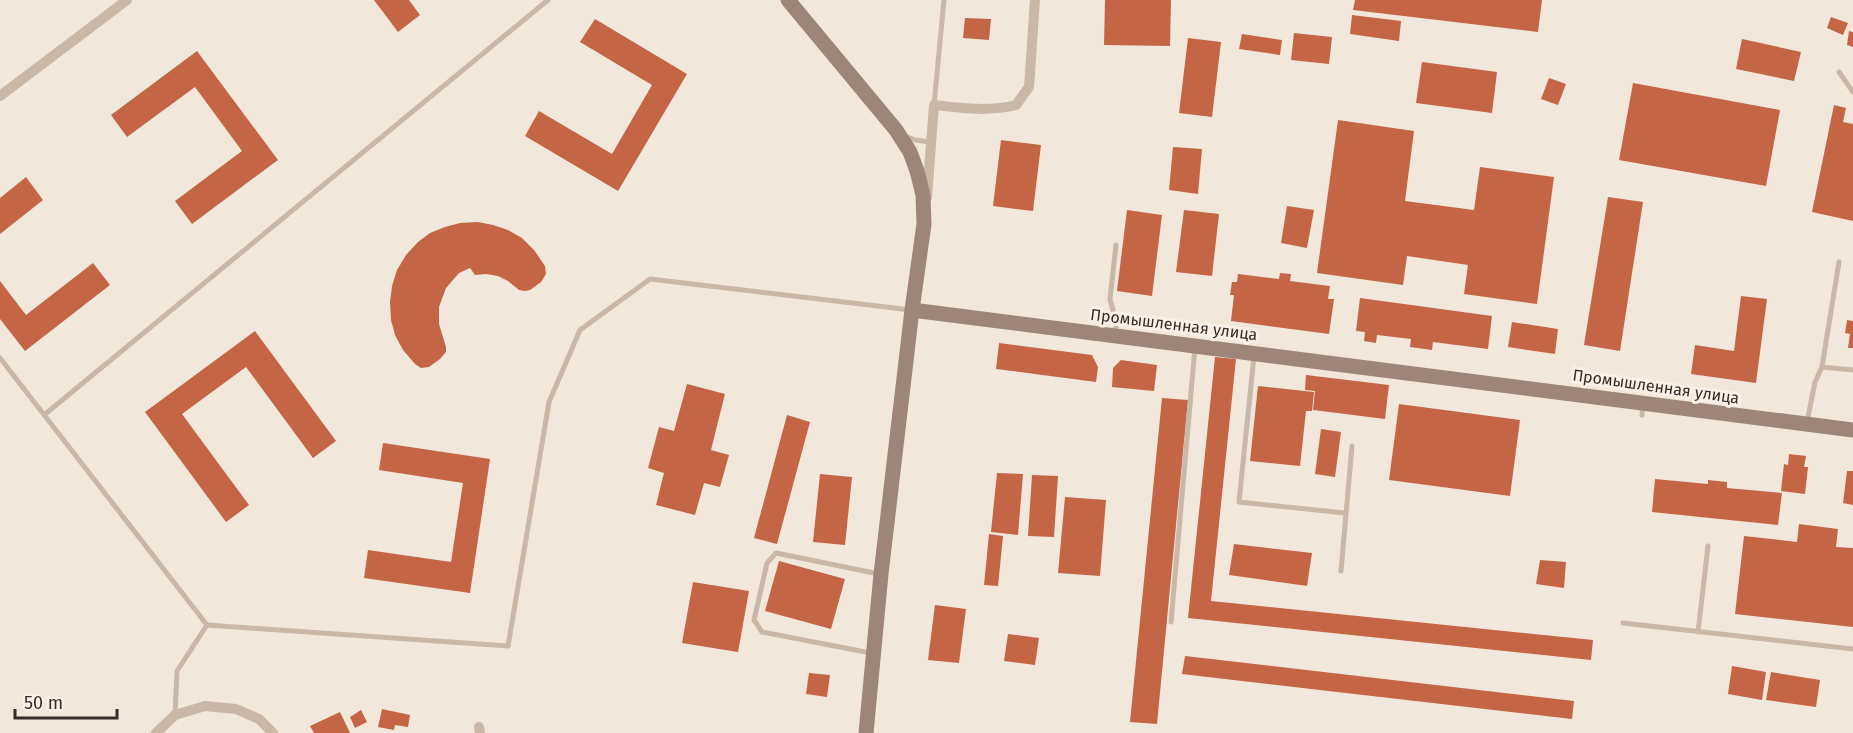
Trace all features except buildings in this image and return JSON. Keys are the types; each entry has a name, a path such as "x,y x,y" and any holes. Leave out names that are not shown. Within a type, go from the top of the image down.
{"main road":[{"path":"788,0 896,130 910,152 923,195 924,224 881,574 866,733"},
{"name":"Промышленная улица","path":"912,310 1254,352 1643,409 1853,430"}],"street":[{"path":"0,96 128,0"},
{"path":"924,224 934,105 968,109 1001,109 1016,105 1029,87 1035,0"},
{"path":"156,733 175,715 205,706 236,709 259,719 273,733"}],"lane":[{"path":"44,415 548,0"},
{"path":"934,105 944,0"},
{"path":"1839,72 1853,92"},
{"path":"896,130 908,138 932,142"},
{"path":"1116,245 1110,299 1116,321 1116,335"},
{"path":"1807,425 1815,382 1822,367 1839,262"},
{"path":"0,357 207,625 508,646 549,402 580,330 650,279 912,310"},
{"path":"1171,622 1195,345"},
{"path":"1254,352 1239,502 1346,513"},
{"path":"1822,367 1853,370"},
{"path":"1341,571 1352,446"},
{"path":"1698,632 1707,546"},
{"path":"873,654 762,632 754,620 767,563 776,553 881,574"},
{"path":"1623,623 1853,649"},
{"path":"175,715 177,671 207,625"}]}
